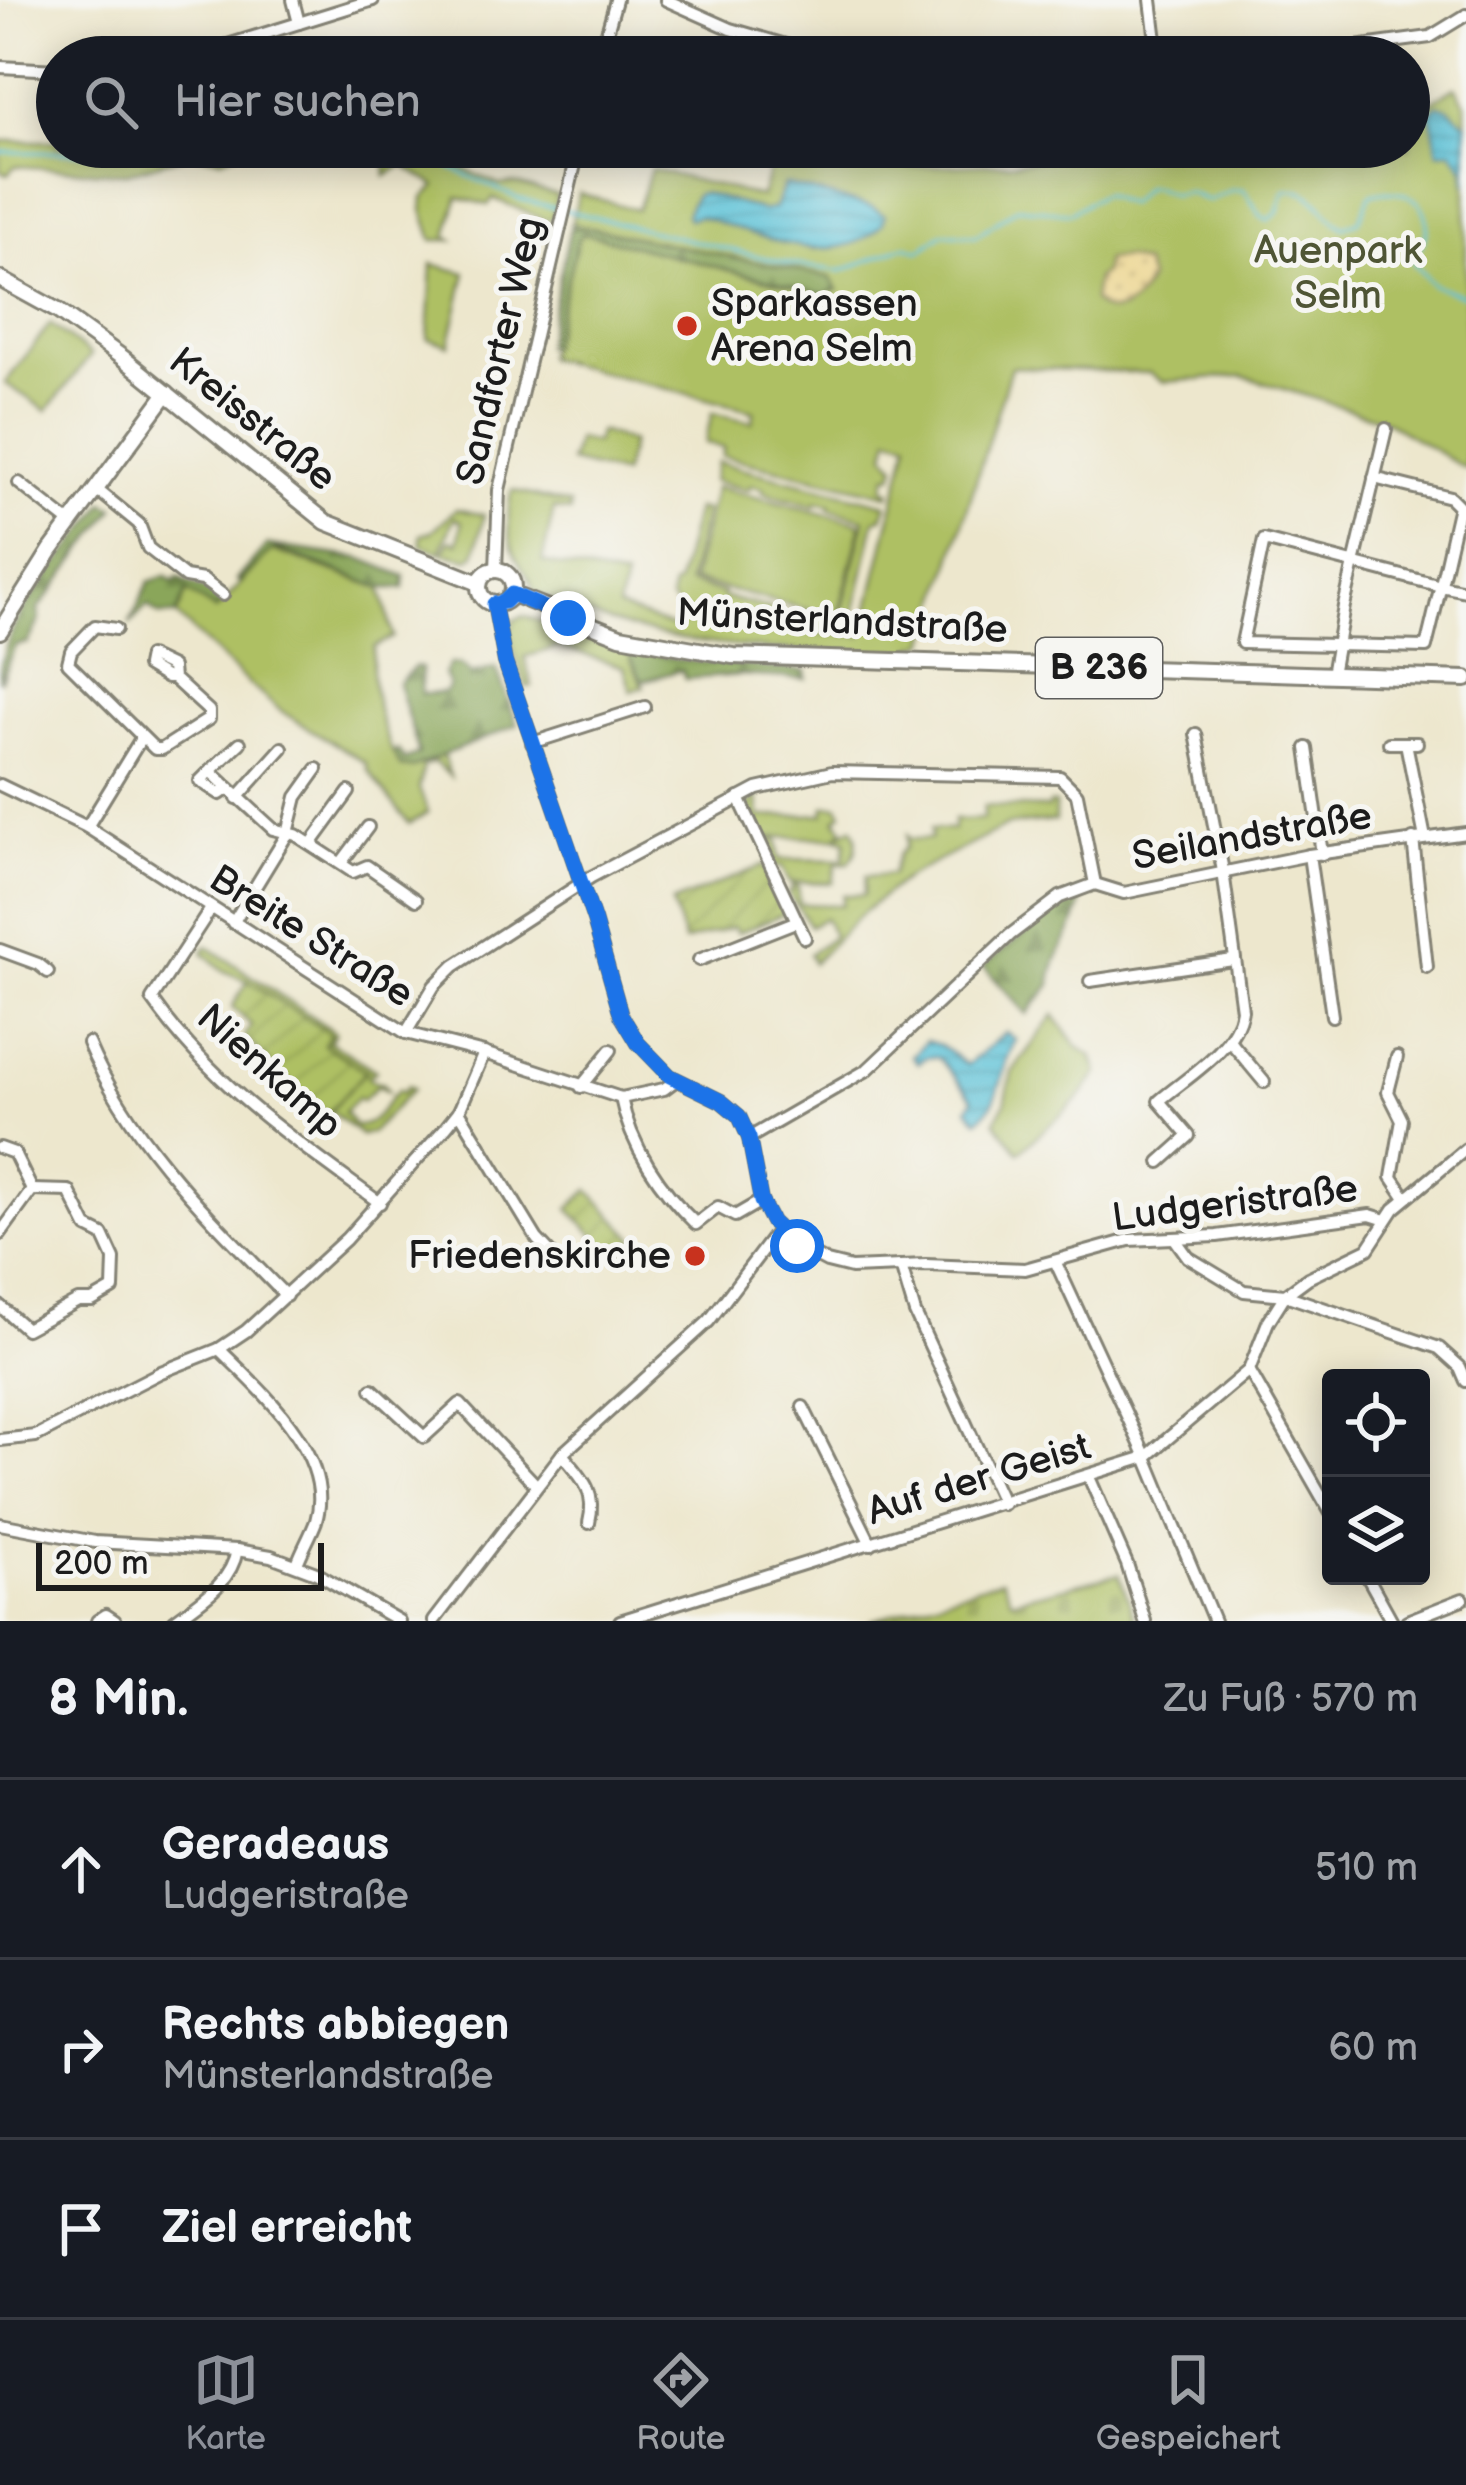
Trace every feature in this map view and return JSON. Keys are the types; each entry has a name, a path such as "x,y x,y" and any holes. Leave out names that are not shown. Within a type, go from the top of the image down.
{"main road":[{"name":"Kreisstraße","path":"0,279 58,311 326,522 479,583"},
{"path":"0,631 70,523 166,393"},
{"path":"496,570 512,580 512,594 494,604 481,594 479,583 496,570"},
{"name":"Münsterlandstraße","path":"512,594 620,636 733,656 1466,679"}],"street":[{"path":"293,0 299,22"},
{"path":"255,36 373,0"},
{"path":"606,36 616,0"},
{"path":"666,0 755,36"},
{"path":"1151,0 1155,36"},
{"path":"1430,37 1466,15"},
{"path":"0,67 36,69"},
{"name":"Sandforter Weg","path":"496,570 499,490 574,168"},
{"path":"1332,675 1386,430"},
{"path":"1375,478 1450,497 1460,506 1441,586 1426,646 1242,643 1264,540 1441,586 1466,591"},
{"path":"19,483 70,523"},
{"path":"95,488 140,524 148,548 185,577 203,580 223,595"},
{"path":"494,604 497,637 621,1015 638,1043 676,1080 730,1107 749,1138 867,1070 1010,935 1060,897 1095,884"},
{"path":"116,629 95,626 70,651 68,663 155,749 209,719 208,712 173,678"},
{"path":"532,743 645,707"},
{"path":"1160,1162 1190,1136 1160,1101 1229,1040 1239,1027 1242,1010 1223,872 1196,734"},
{"path":"87,827 142,737"},
{"path":"240,743 210,771 232,793 273,829 345,858 353,872 368,866 416,900"},
{"path":"1389,743 1412,743 1427,967"},
{"path":"232,793 282,748"},
{"path":"1306,748 1332,1016"},
{"path":"232,923 289,833 297,797 317,769"},
{"name":"Seilandstraße","path":"406,1033 445,974 581,883 739,798 775,783 832,772 1060,778 1077,794 1095,884 1124,892 1315,854 1466,833"},
{"name":"Breite Straße","path":"0,785 87,827 406,1033 621,1098"},
{"path":"311,844 349,793"},
{"path":"739,798 806,938"},
{"path":"345,858 368,826"},
{"path":"273,829 280,847"},
{"name":"Nienkamp","path":"210,910 152,999 183,1044 227,1085 380,1203"},
{"path":"699,960 795,922"},
{"path":"0,950 48,972"},
{"path":"1090,981 1232,959"},
{"path":"1229,1040 1264,1082"},
{"path":"88,1043 117,1103 215,1223 286,1296"},
{"path":"581,1087 611,1050"},
{"path":"0,1440 36,1436 160,1372 219,1349 286,1296 380,1203 459,1111 484,1053"},
{"name":"Ludgeristraße","path":"1397,1057 1388,1092 1402,1120 1393,1177 1406,1198"},
{"path":"676,1080 664,1089 621,1098 640,1154 691,1220 718,1207 735,1216 761,1201"},
{"path":"459,1111 537,1239 553,1256"},
{"name":"Ludgeristraße","path":"749,1138 761,1201 778,1230 826,1262 866,1269 995,1270 1056,1263 1129,1240 1175,1239 1370,1215 1386,1220 1466,1149"},
{"path":"0,1148 14,1153 32,1190"},
{"path":"0,1234 32,1190"},
{"path":"0,1306 26,1329 112,1288 114,1259 103,1235 88,1227 69,1191 32,1190"},
{"path":"1285,1295 1308,1278 1368,1250 1386,1220"},
{"path":"434,1621 562,1454 709,1321 778,1230"},
{"path":"1175,1239 1188,1258 1244,1291 1285,1295 1439,1348 1460,1367 1466,1382"},
{"path":"1056,1263 1146,1457 1214,1621"},
{"path":"902,1266 915,1313 1003,1504"},
{"name":"Auf der Geist","path":"620,1621 1146,1457 1249,1370 1268,1322 1285,1295"},
{"path":"219,1349 291,1423 314,1471 317,1519 296,1564"},
{"path":"1249,1370 1322,1497"},
{"path":"372,1389 424,1437 460,1404 536,1484"},
{"path":"803,1407 871,1544"},
{"path":"562,1454 593,1496 589,1523"},
{"path":"1089,1477 1127,1564 1145,1621"},
{"path":"0,1524 95,1542 237,1550 296,1564 399,1621"},
{"path":"174,1621 226,1578 237,1550"},
{"path":"1372,1585 1392,1621"},
{"path":"1407,1621 1462,1599"},
{"path":"97,1621 106,1615 115,1621"}],"green space":[{"name":"Auenpark Selm","path":"1455,87 1466,104 1466,469 1384,420 1242,376 1163,382 1149,373 1011,367 926,643 915,646 914,655 768,649 672,637 579,611 534,590 512,547 512,490 570,505 570,512 554,509 542,562 625,579 618,608 672,627 687,622 862,636 909,441 890,437 886,453 896,465 893,475 887,475 884,488 891,491 889,495 722,456 724,448 705,443 712,413 753,422 754,411 546,358 578,239 584,233 823,294 837,289 829,277 571,224 579,193 637,210 651,169 761,197 770,168 1430,168 1430,102","holes":["782,188 814,249 699,216 688,218 686,214 696,194 764,211 776,208"]},
{"path":"0,141 36,141 36,167 15,166 8,174 0,171"},
{"path":"47,168 143,168 126,173"},
{"path":"408,168 462,168 499,185 514,183 557,195 553,219 493,198 488,205 458,197 447,236 453,240 433,240 423,210 424,198 436,186"},
{"path":"571,224 830,277 838,290 823,294 584,233 578,239 550,347 545,346"},
{"path":"432,264 466,273 449,345 428,339"},
{"path":"50,324 91,355 47,411 5,383"},
{"path":"599,431 631,442 623,475 570,462 577,439 595,443"},
{"path":"717,462 887,504 882,517 875,520 851,629 726,621 690,614 670,599 696,509 705,511 688,583 723,593 723,597 840,620 865,519 829,509 830,505 816,502 815,506 764,493 751,485 748,490 713,481"},
{"path":"715,487 861,523 838,617 692,581"},
{"path":"104,503 115,508 38,610 40,619 28,643 15,646 0,682 3,657 24,609"},
{"path":"456,509 484,515 475,554 469,559 443,553 450,540 458,543 462,522 454,518 440,552 421,545 421,535"},
{"path":"267,545 360,558 405,576 404,588 381,588 281,550 272,550 241,582 237,580"},
{"path":"272,550 381,588 393,637 374,647 372,660 388,741 401,767 412,768 443,755 450,776 434,762 424,766 419,788 428,812 409,824 367,764 280,710 176,615 187,591 216,610"},
{"path":"166,576 173,582 178,577 224,602 215,610 187,591 176,615 160,615 147,606 129,625 149,582"},
{"path":"524,616 626,648 644,687 631,691 624,667 559,647 524,657 532,686 526,687 510,633 514,620"},
{"path":"626,648 679,660 806,671 806,679 743,675 685,679 682,670 642,681"},
{"path":"450,664 461,665 471,674 496,668 517,725 412,768 401,767 393,753 398,750 404,760 419,754 398,684 415,666 421,668 421,694 444,693 449,686 444,674"},
{"path":"758,797 760,817 824,814 825,806 838,806 842,813 836,819 843,829 836,838 762,837 747,805"},
{"path":"1055,804 1055,821 1009,825 907,877 861,914 813,963 809,954 833,936 825,918 810,926 788,893 793,890 791,885 798,885 800,904 842,905 843,895 864,895 866,876 892,874 907,835 931,839 931,829 953,830 954,820 983,819 984,806 1048,808"},
{"path":"852,827 856,850 849,863 836,864 833,883 789,882 782,866 775,868 763,840 777,840 779,859 843,860 846,840 839,835"},
{"path":"764,865 786,913 737,933 734,927 684,942 672,903"},
{"path":"1081,898 1051,985 1027,1014 983,966 1059,907"},
{"path":"207,946 335,1032 330,1042 376,1071 368,1076 370,1080 382,1083 389,1092 378,1085 344,1112 355,1126 375,1118 399,1090 413,1089 372,1132 361,1135 330,1111 365,1071 323,1044 329,1034 248,981 224,971 203,952"},
{"path":"248,981 330,1034 324,1045 366,1071 327,1114 244,1036 252,1026 232,1007"},
{"path":"1054,1015 1078,1047 1092,1056 1098,1073 1081,1097 1019,1152 995,1121 1012,1072"},
{"path":"589,1190 635,1239 623,1254 619,1249 613,1254 569,1209"},
{"path":"1119,1574 1136,1621 870,1621 1002,1579 1011,1600"}],"sand":[{"path":"1126,258 1144,264 1149,279 1145,288 1125,308 1101,308 1093,301 1096,279 1106,260"}],"water":[{"path":"1437,105 1449,108 1466,124 1466,184 1464,168 1452,150 1438,152 1430,113"},
{"path":"785,184 872,207 885,215 883,223 864,239 819,248 769,239 699,216 688,219 686,214 696,194 703,193 763,211 775,208"},
{"path":"1006,1032 1016,1040 997,1094 978,1120 968,1108 973,1099 939,1058 927,1057 918,1063 912,1056 926,1041 940,1045 967,1065"}],"waterway":[{"path":"0,152 36,152"},
{"path":"450,168 519,199 790,264 841,271 905,246 920,251 943,233 976,236 1018,207 1070,213 1102,194 1128,204 1145,187 1172,195 1187,192 1208,201 1244,190 1268,220 1278,213 1284,191 1303,191 1344,227 1359,221 1370,195 1390,191 1416,201 1426,217 1426,233 1414,264 1433,285 1466,296"}],"place":[{"name":"Sparkassen Arena Selm","path":"687,326"},
{"name":"Friedenskirche","path":"695,1256"}],"route":[{"path":"568,618 512,594 494,604 497,637 594,920 621,1015 638,1043 670,1076 721,1101 739,1116 749,1138 761,1201 778,1230 797,1246"}]}
